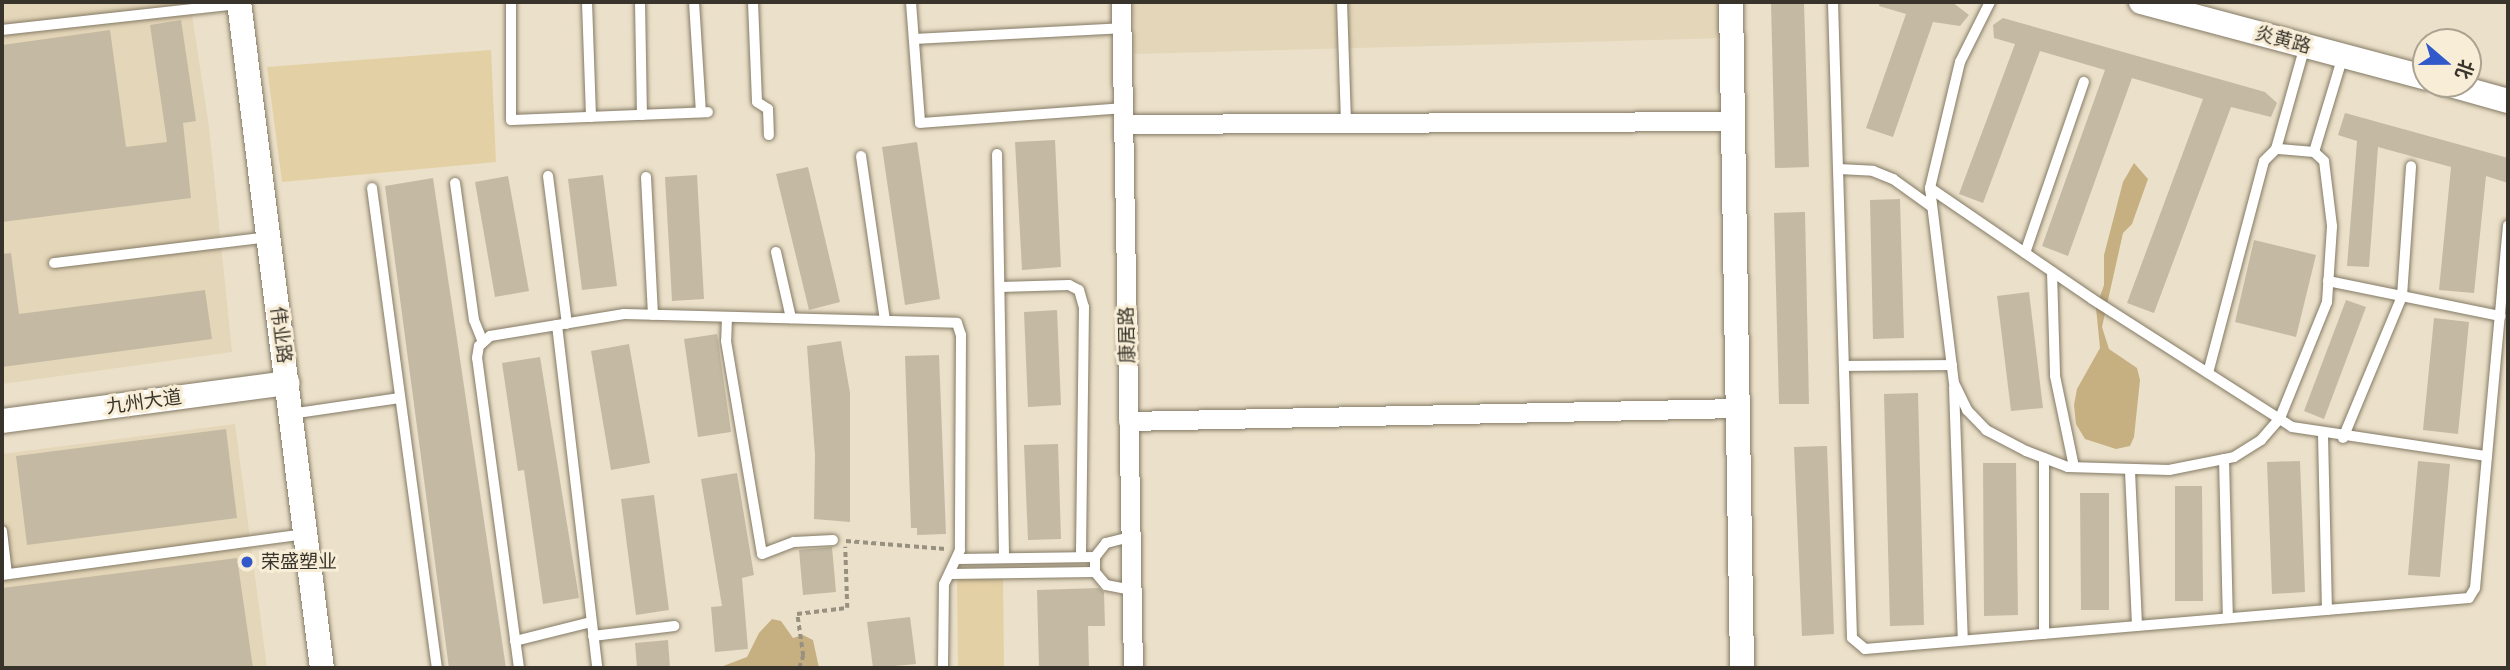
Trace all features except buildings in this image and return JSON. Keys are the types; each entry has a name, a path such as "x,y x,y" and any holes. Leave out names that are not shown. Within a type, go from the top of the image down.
{"street":[{"name":"康居路","path":"1121,2 1133,668"},
{"path":"1731,2 1742,668"},
{"name":"炎黄路","path":"2141,2 2412,74"},
{"name":"伟业路","path":"239,3 323,668"},
{"path":"2482,93 2508,100"},
{"path":"1123,116 1346,123 1733,121"},
{"name":"九州大道","path":"2,421 287,383"},
{"path":"1128,421 1738,408"}],"lane":[{"path":"511,2 511,120 704,112 694,2"},
{"path":"587,2 591,117"},
{"path":"640,2 642,115"},
{"path":"753,2 757,102 768,109 769,135"},
{"path":"912,2 920,123 1123,116"},
{"path":"1342,2 1346,123"},
{"path":"1833,2 1852,638 1865,649 2469,598 2475,588 2508,225"},
{"path":"1962,640 1954,383 1930,188 1960,62 1990,2"},
{"path":"2,30 239,3"},
{"path":"914,39 1121,28"},
{"path":"2208,373 2264,161 2276,149 2305,46"},
{"path":"2314,152 2343,56"},
{"path":"2025,253 2084,82"},
{"path":"1954,383 1967,410 1986,430 2044,458 2074,467 2130,471 2169,470 2224,459 2261,440 2280,418 2311,350 2327,302 2332,226 2324,161 2314,152 2276,149"},
{"path":"997,154 1004,558"},
{"path":"861,156 884,320"},
{"path":"2343,438 2402,296 2411,166"},
{"path":"1839,169 1873,171 1893,179 1933,207"},
{"path":"548,176 597,668"},
{"path":"646,177 653,315"},
{"path":"455,183 474,320 484,342"},
{"path":"372,188 437,668"},
{"path":"1930,188 2110,311 2302,432 2487,456"},
{"path":"54,263 268,237"},
{"path":"776,252 791,318"},
{"path":"2052,272 2055,376 2074,467"},
{"path":"2328,281 2500,316"},
{"path":"1000,286 1069,285 1079,289 1084,307 1081,557"},
{"path":"519,668 477,358 484,342 490,336 624,314 957,323 961,335 959,555 944,584 940,620 943,668"},
{"path":"727,317 726,341 762,554 794,542 833,540"},
{"path":"1844,366 1952,365"},
{"path":"290,414 400,398"},
{"path":"2323,435 2327,610"},
{"path":"2044,458 2045,634"},
{"path":"2224,459 2228,618"},
{"path":"2130,471 2137,626"},
{"path":"2,531 5,574 306,534"},
{"path":"1130,537 1106,543 1095,557 1095,572 1106,585 1131,590"},
{"path":"959,555 1004,558 1095,557"},
{"path":"950,573 1095,572"},
{"path":"515,640 591,622"},
{"path":"593,636 674,626"}],"path":[{"path":"833,540 959,555"},
{"path":"799,668 803,656 797,614 846,608 845,541"}],"shaded area":[{"path":"2,2 190,2 209,127 232,352 2,384"},
{"path":"1133,2 1725,2 1726,38 1134,54"},
{"path":"491,50 496,162 282,182 267,67"},
{"path":"2134,163 2148,179 2132,224 2123,233 2102,327 2109,349 2137,368 2140,380 2134,437 2130,446 2116,449 2085,439 2076,424 2074,405 2077,389 2100,348 2096,308 2104,285 2104,255 2123,182"},
{"path":"235,424 267,668 2,668 2,454"},
{"path":"1003,578 1004,668 958,668 957,579"},
{"path":"772,619 781,621 793,638 803,635 813,640 819,668 718,668 747,657 759,633"}],"place":[{"name":"荣盛塑业","path":"247,562"}]}
